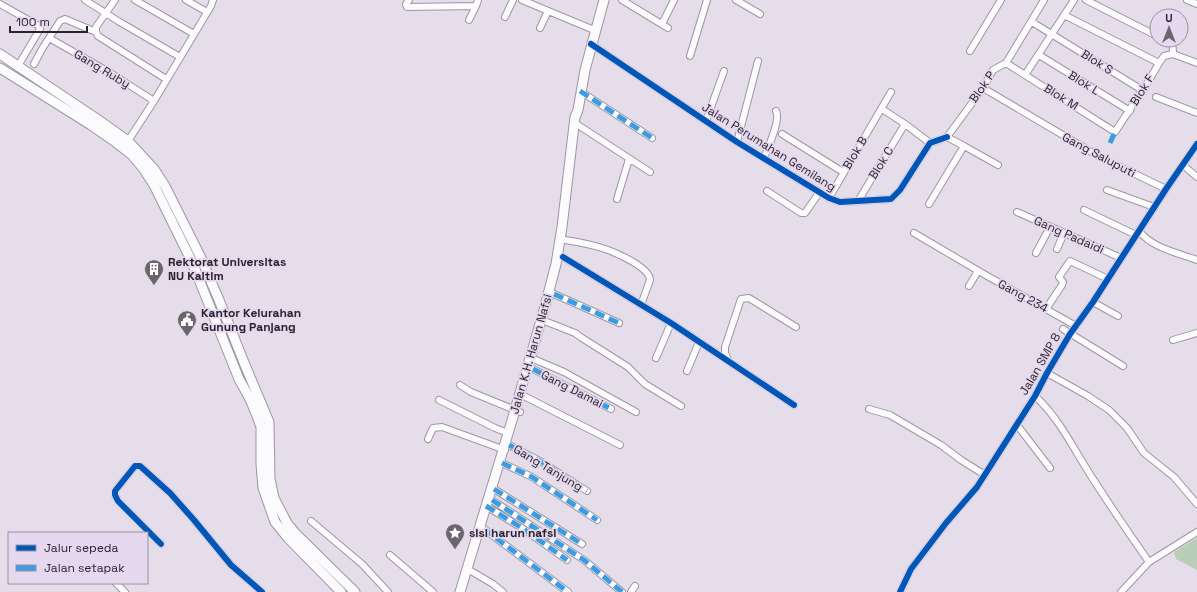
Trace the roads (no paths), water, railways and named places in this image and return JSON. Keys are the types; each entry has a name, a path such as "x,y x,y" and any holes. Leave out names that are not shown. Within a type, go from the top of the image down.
{"main road":[{"name":"Jalan K.H. Harun Nafsi","path":"464,591 544,321 564,227 578,125 580,91 594,30 604,0"},
{"path":"0,54 128,141 154,169 164,186 196,260 239,379 250,399 261,428 260,464 263,488 275,522 288,538 341,592"},
{"path":"0,68 91,125 132,156 143,168 219,300 269,422 270,479 274,498 287,523 295,533 355,592"},
{"name":"Jalan K.H. Harun Nafsi","path":"544,321 554,294 563,257 565,240 564,227 575,117 578,110"},
{"name":"Jalan K.H. Harun Nafsi","path":"464,591 484,529 489,504 506,448 508,432 517,411"}],"street":[{"path":"85,0 180,57"},
{"path":"96,32 96,27 115,0"},
{"path":"135,0 194,34"},
{"path":"186,0 207,12"},
{"path":"128,141 154,101 211,6 213,0"},
{"path":"409,0 406,4 407,6 477,3 469,20"},
{"path":"505,16 513,0"},
{"path":"522,0 594,30"},
{"path":"622,0 665,26 674,0"},
{"path":"690,56 707,0"},
{"path":"736,0 760,14"},
{"path":"970,51 1001,0"},
{"name":"Blok P","path":"948,137 983,88 993,70 1006,63 1044,0"},
{"path":"1025,75 1074,0"},
{"path":"1086,0 1149,32"},
{"path":"1187,0 1197,4"},
{"path":"0,4 39,26 40,29 18,66"},
{"path":"540,28 548,11"},
{"path":"1064,15 1159,63"},
{"path":"34,64 62,19 65,19 96,32 98,36 166,79"},
{"name":"Blok S","path":"1032,22 1142,90"},
{"name":"Gang Ruby","path":"49,38 109,72 154,101"},
{"name":"Jalan Perumahan Gemilang","path":"591,44 737,142 767,159 819,193 840,202 891,199 900,190 930,143"},
{"path":"1172,48 1173,54 1197,63"},
{"name":"Blok F","path":"1115,132 1130,111 1164,56 1173,54"},
{"name":"Blok L","path":"1038,55 1130,111"},
{"path":"737,142 758,61"},
{"name":"Blok M","path":"1006,63 1115,132"},
{"path":"706,121 724,71"},
{"name":"Gang Saluputi","path":"983,88 1100,157 1166,189"},
{"path":"580,91 652,138"},
{"name":"Blok B","path":"829,198 891,92"},
{"path":"1156,97 1197,113"},
{"path":"882,109 930,143 948,137 998,165"},
{"path":"767,159 778,116 776,111"},
{"name":"Blok C","path":"858,201 905,124"},
{"path":"578,125 650,172"},
{"path":"782,134 843,172"},
{"name":"Jalan SMP 8","path":"900,592 911,570 946,523 977,488 1035,396 1070,334 1093,302 1154,207 1197,144"},
{"path":"930,204 964,146"},
{"path":"617,199 629,159"},
{"path":"1182,165 1197,177"},
{"path":"1107,190 1154,207"},
{"path":"767,191 801,213 805,213 819,193"},
{"path":"1084,210 1138,233 1158,246 1197,260"},
{"name":"Gang Padaidi","path":"1017,212 1121,258"},
{"path":"1036,254 1050,226"},
{"name":"Gang 234","path":"914,233 1076,326"},
{"path":"1057,249 1064,233"},
{"path":"565,240 608,250 636,264 648,273 650,280 641,305"},
{"path":"563,257 671,323 794,405"},
{"path":"1046,308 1062,285 1063,282 1059,279 1059,276 1071,261 1108,279"},
{"path":"969,286 978,271"},
{"path":"554,294 619,323"},
{"path":"729,361 725,353 725,347 742,299 749,298 796,327"},
{"path":"1093,302 1118,316"},
{"path":"544,321 582,338 628,367 645,384 681,406"},
{"path":"656,358 671,323"},
{"path":"1063,329 1123,366"},
{"path":"1173,340 1197,333"},
{"path":"687,371 700,342"},
{"path":"533,362 564,372 636,412"},
{"name":"Gang Damai","path":"533,362 611,409"},
{"path":"1047,373 1088,396 1109,410 1127,428 1144,453 1174,477 1197,504"},
{"path":"460,385 471,392 517,411"},
{"path":"522,395 620,445"},
{"path":"1035,396 1055,418 1092,478 1149,562"},
{"path":"439,400 477,420 508,432"},
{"path":"869,409 890,414 941,445 960,460 985,475"},
{"path":"1017,425 1050,468"},
{"name":"Gang Tanjung","path":"428,439 433,428 442,427 540,461 587,491"},
{"path":"502,463 532,476 598,520"},
{"path":"161,544 118,501 115,495 115,492 135,466 140,466 170,493 231,564 262,592"},
{"path":"494,489 582,544"},
{"path":"489,504 567,560"},
{"path":"489,504 584,560 622,592"},
{"path":"311,521 362,564 388,592"},
{"path":"484,529 568,592"},
{"path":"1121,592 1149,562 1197,532"},
{"path":"390,555 433,592"},
{"path":"471,571 503,592"},
{"path":"117,584 125,592"},
{"path":"631,592 635,586"}],"place":[{"name":"Rektorat Universitas NU Kaltim","path":"154,286"},
{"name":"Kantor Kelurahan Gunung Panjang","path":"187,337"},
{"name":"sisi harun nafsi","path":"455,550"}]}
